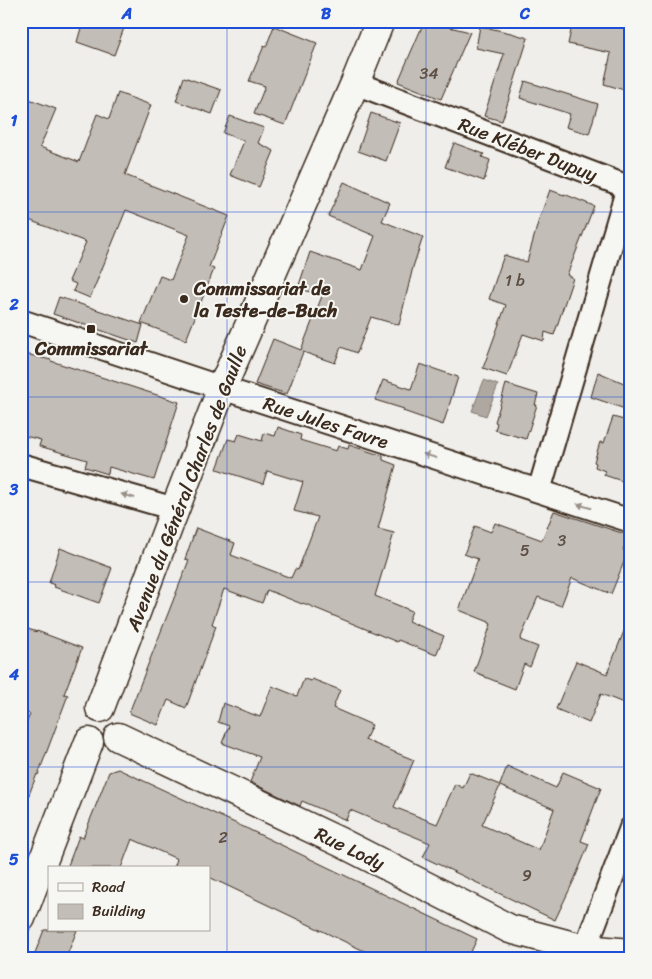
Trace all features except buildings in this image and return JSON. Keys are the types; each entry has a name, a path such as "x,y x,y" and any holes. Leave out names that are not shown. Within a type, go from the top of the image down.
{"street":[{"name":"Avenue du Général Charles de Gaulle","path":"100,708 222,388 355,83 380,21"},
{"name":"Rue Kléber Dupuy","path":"355,83 628,187 540,491"},
{"name":"Rue Jules Favre","path":"21,321 631,521"},
{"path":"21,465 175,510"},
{"path":"100,708 113,712 120,722 121,728 118,737 112,744 107,746 95,746 85,738 82,726 84,719 88,714 100,708"},
{"name":"Rue Lody","path":"118,737 340,842 510,929 581,954 631,953"},
{"path":"21,918 89,742"},
{"path":"581,954 631,828"}],"shaded area":[{"path":"484,380 498,385 486,416 472,411"}],"place":[{"name":"Commissariat de la Teste-de-Buch","path":"184,299"},
{"name":"Commissariat","path":"91,329"}]}
